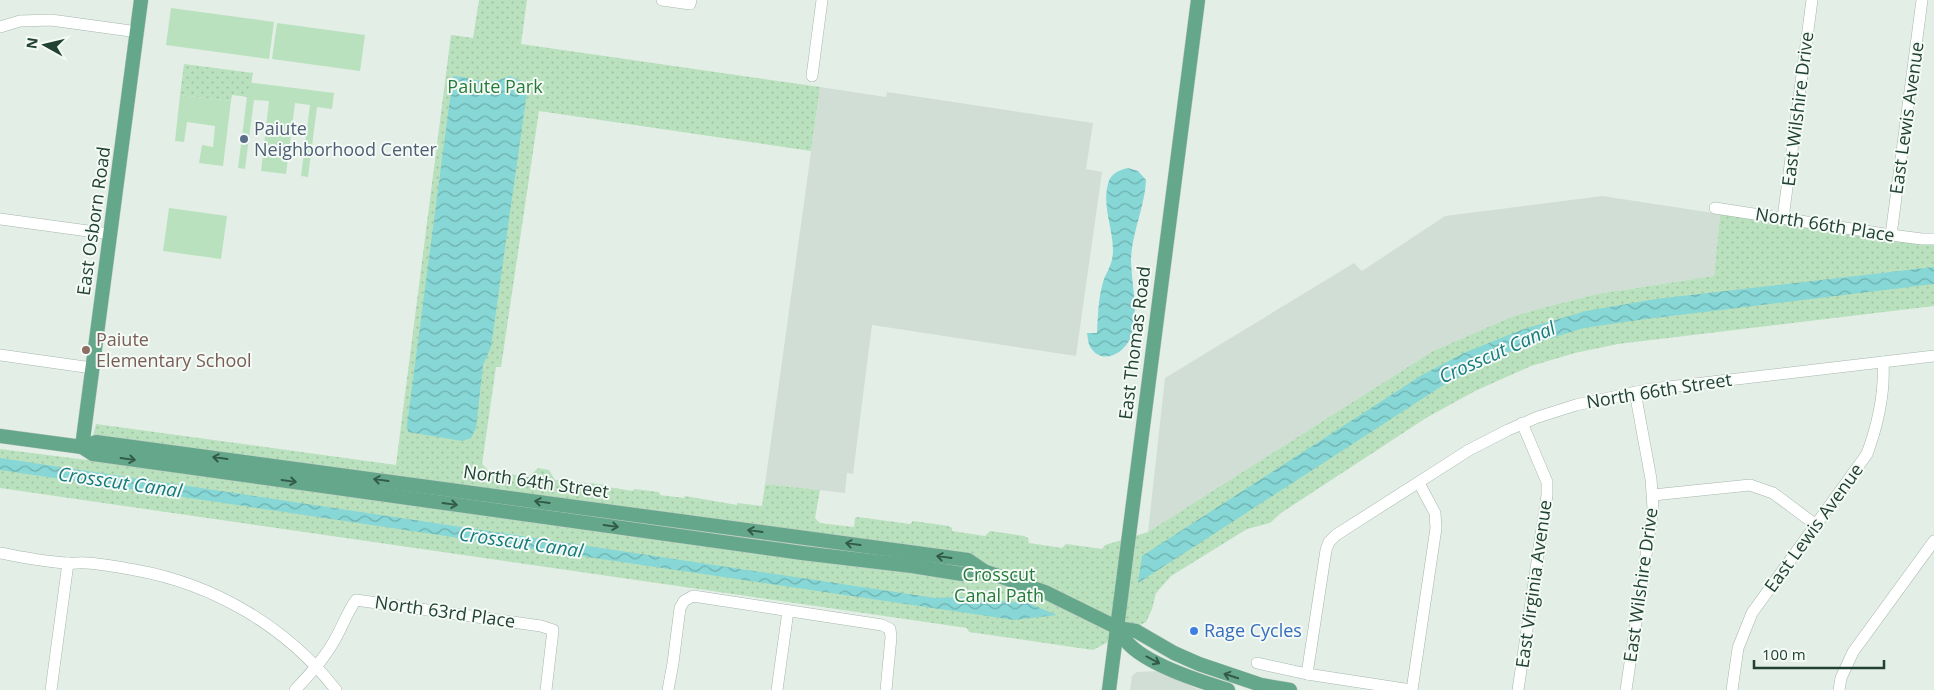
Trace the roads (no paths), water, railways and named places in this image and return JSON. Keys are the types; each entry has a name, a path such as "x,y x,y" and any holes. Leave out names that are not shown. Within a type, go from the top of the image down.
{"main road":[{"name":"East Osborn Road","path":"82,447 142,0"},
{"name":"East Thomas Road","path":"1110,690 1198,0"},
{"name":"North 64th Street","path":"0,436 82,447 96,442 968,560 984,571 1045,592 1118,628 1136,631 1174,653 1199,664 1252,682 1288,690"},
{"name":"North 64th Street","path":"1118,628 1125,640 1134,649 1152,660 1195,679 1228,690"}],"street":[{"path":"662,0 691,2"},
{"path":"812,76 822,0"},
{"name":"East Wilshire Drive","path":"1783,218 1812,0"},
{"name":"East Lewis Avenue","path":"1891,235 1922,0"},
{"path":"0,27 20,21 51,20 138,32"},
{"name":"North 66th Place","path":"1715,208 1891,235 1934,239"},
{"path":"0,219 110,234"},
{"path":"0,355 92,368"},
{"name":"North 66th Street","path":"1307,674 1326,550 1329,542 1336,535 1481,443 1522,423 1576,405 1635,392 1934,356"},
{"name":"East Lewis Avenue","path":"1732,690 1738,648 1752,613 1867,454 1878,423 1884,377 1883,362"},
{"name":"East Wilshire Drive","path":"1626,690 1653,508 1653,495 1635,392"},
{"name":"East Virginia Avenue","path":"1518,690 1547,495 1547,482 1522,423"},
{"path":"1257,663 1307,674 1412,690 1436,528 1435,513 1419,483"},
{"path":"1653,495 1750,485 1773,493 1816,525"},
{"path":"1839,690 1841,678 1853,652 1934,540"},
{"path":"0,553 136,570 192,585 222,598 273,629 315,666 336,690"},
{"path":"51,690 68,563"},
{"path":"668,690 680,608 684,600 693,596 882,625 890,629 891,637 886,690"},
{"name":"North 63rd Place","path":"295,690 334,642 356,600 540,626 553,630 546,690"},
{"path":"777,690 788,611"}],"water":[{"path":"453,76 493,81 509,76 520,80 527,92 491,347 483,365 476,428 471,438 462,441 408,432 407,425"},
{"path":"1128,168 1138,171 1146,180 1131,259 1135,310 1133,330 1130,339 1123,349 1112,356 1106,357 1096,353 1090,346 1087,333 1097,333 1098,309 1103,281 1113,256 1113,242 1106,192 1113,175 1118,171"},
{"name":"Crosscut Canal","path":"1934,267 1934,284 1584,328 1519,348 1477,367 1442,386 1138,583 1142,556 1422,375 1466,352 1521,330 1586,311 1656,299"},
{"name":"Crosscut Canal","path":"0,458 935,598 960,597 1015,602 1023,601 1057,615 1014,620 0,470"}],"place":[{"name":"Paiute Neighborhood Center","path":"244,139"},
{"name":"Paiute Elementary School","path":"86,350"},
{"name":"Rage Cycles","path":"1194,631"}],"park label":[{"name":"Paiute Park","path":"495,87"},
{"name":"Crosscut Canal Path","path":"999,585"}]}
